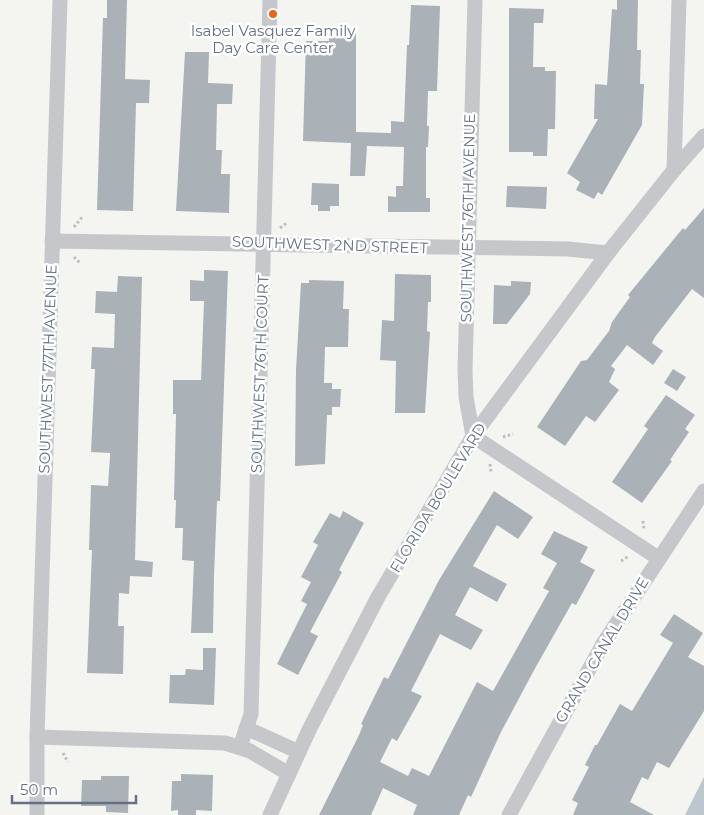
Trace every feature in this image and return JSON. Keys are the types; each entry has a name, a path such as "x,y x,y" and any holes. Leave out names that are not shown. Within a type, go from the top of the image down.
{"street":[{"name":"SOUTHWEST 77TH AVENUE","path":"37,815 37,737 60,0"},
{"name":"SOUTHWEST 76TH COURT","path":"240,747 251,714 270,0"},
{"name":"SOUTHWEST 76TH AVENUE","path":"473,436 465,379 475,0"},
{"path":"674,170 679,0"},
{"name":"FLORIDA BOULEVARD","path":"270,815 288,774 378,597 473,436 608,253 674,170 704,136"},
{"name":"SOUTHWEST 2ND STREET","path":"52,241 264,243 568,250 608,253"},
{"path":"473,436 658,558"},
{"name":"GRAND CANAL DRIVE","path":"509,815 603,644 704,491"},
{"path":"246,728 299,752"},
{"path":"37,737 221,742 240,747 288,774"}],"path":[{"path":"72,229 83,216"},
{"path":"279,229 288,222"},
{"path":"72,255 81,264"},
{"path":"503,437 513,434"},
{"path":"643,521 644,531"},
{"path":"621,561 630,556"}],"shaded area":[{"path":"704,777 704,815 685,815"}],"building":[{"path":"107,0 127,0 125,79 150,80 149,103 136,103 133,211 97,210 103,18 107,18"},
{"path":"617,0 638,0 637,50 641,50 640,84 644,84 642,125 602,195 598,192 594,199 576,190 580,182 567,173 598,119 594,119 595,84 607,85 612,9 617,10"},
{"path":"411,5 440,6 437,91 428,91 427,126 429,126 428,147 426,147 426,198 430,198 430,212 388,212 388,196 396,197 396,186 403,186 404,147 367,146 365,176 350,176 351,143 303,141 306,41 329,41 329,30 356,31 356,132 391,133 391,121 404,122 407,45 409,45"},
{"path":"509,8 544,9 543,23 534,23 533,67 545,67 545,71 556,71 555,129 548,129 547,156 533,156 533,152 509,152"},
{"path":"185,52 209,52 208,83 233,84 232,104 217,104 216,150 222,150 221,174 230,174 229,213 176,211"},
{"path":"312,183 339,184 339,206 330,206 330,211 318,211 318,205 311,205"},
{"path":"507,186 547,187 546,209 506,207"},
{"path":"704,208 704,298 692,289 655,337 652,343 663,351 653,365 627,345 611,366 615,369 609,382 619,390 595,422 586,416 565,446 537,427 581,361 587,360 609,331 612,322 630,297 628,295 683,228 685,230"},
{"path":"204,270 228,271 220,501 217,501 213,633 191,633 194,561 182,560 183,528 175,528 176,414 173,414 173,380 201,380 204,301 190,301 190,280 204,281"},
{"path":"395,274 431,275 431,302 428,302 427,331 430,332 425,413 395,413 396,361 380,360 382,320 394,321"},
{"path":"118,276 142,277 135,560 153,562 152,577 130,576 129,594 119,593 118,626 124,626 123,674 87,673 92,550 89,550 91,485 108,486 110,457 110,453 91,452 95,369 91,369 92,347 114,348 115,314 95,313 96,291 117,292"},
{"path":"309,280 344,281 343,309 349,309 348,347 325,347 324,383 332,383 332,389 341,389 340,407 332,407 332,415 327,415 325,464 295,466 296,370 301,283 309,283"},
{"path":"511,281 531,282 530,294 507,324 493,324 494,285 511,286"},
{"path":"673,369 686,377 677,391 664,383"},
{"path":"666,395 695,415 685,429 689,432 670,460 672,461 642,503 612,482 648,429 644,426"},
{"path":"494,491 533,517 518,539 497,525 473,566 507,584 497,602 470,587 455,615 483,630 471,650 440,634 411,691 422,696 397,741 392,738 380,762 408,776 412,768 429,776 477,682 493,691 549,591 543,588 557,563 541,554 554,531 588,547 580,562 595,570 576,605 572,603 533,672 501,732 471,797 468,795 459,815 413,815 417,805 383,788 371,815 319,815 359,735 363,725 361,724 384,677 388,679 439,580"},
{"path":"343,511 364,523 339,570 342,572 310,632 318,636 298,675 277,664 307,604 301,601 311,582 301,577 318,545 313,542 330,513 340,518"},
{"path":"674,614 703,633 688,657 704,666 704,711 669,768 657,762 648,780 642,777 630,802 654,815 573,815 578,803 572,800 589,767 585,765 595,745 597,745 620,704 632,711 673,643 660,635"},
{"path":"203,648 216,648 214,705 169,703 170,675 185,675 186,669 203,670"},
{"path":"181,774 213,775 212,811 196,810 196,815 178,815 178,810 171,811 172,781 181,781"},
{"path":"101,776 129,776 128,813 106,812 106,806 81,806 82,780 101,780"}],"place":[{"name":"Isabel Vasquez Family Day Care Center","path":"273,14"}]}
